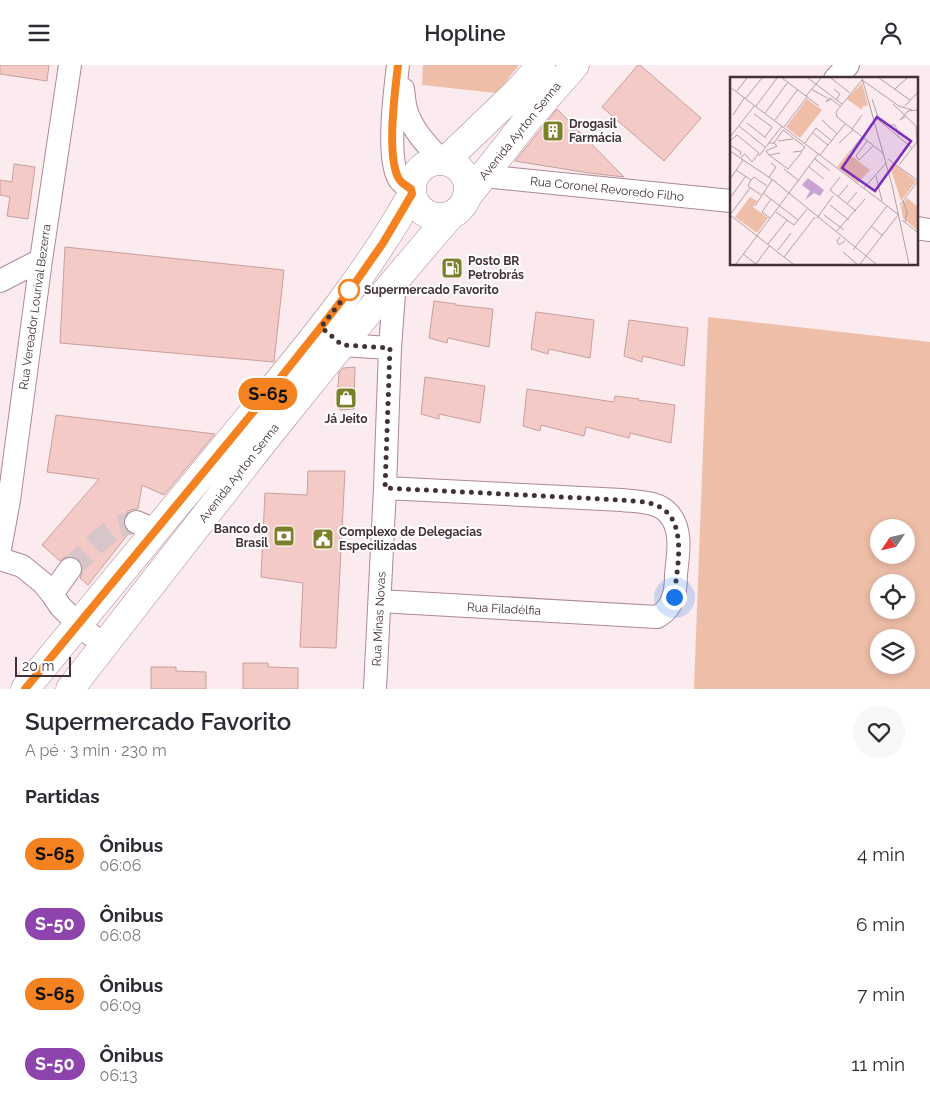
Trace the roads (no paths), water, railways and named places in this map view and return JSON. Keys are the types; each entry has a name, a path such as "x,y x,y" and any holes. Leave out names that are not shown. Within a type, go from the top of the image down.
{"main road":[{"name":"Avenida Ayrton Senna","path":"443,161 521,88 541,65"},
{"name":"Avenida Ayrton Senna","path":"70,689 287,412 395,280 459,207 528,119 575,65"},
{"path":"25,689 78,624 146,526 267,396 353,286 396,221 406,185 413,180 417,172 424,165 433,161 454,164 464,175 468,183 468,191 459,207 440,218 424,213 416,205 406,185"}],"street":[{"name":"Rua Vereador Lourival Bezerra","path":"0,549 4,496 70,65"},
{"path":"398,65 409,118 427,145 443,161"},
{"path":"398,65 393,120 393,152 406,185"},
{"path":"837,77 848,65"},
{"name":"Rua Coronel Revoredo Filho","path":"483,177 729,198"},
{"path":"0,281 41,260"},
{"name":"Rua Minas Novas","path":"375,689 390,348 395,280"},
{"path":"321,327 342,345 390,348"},
{"name":"Rua Filadélfia","path":"380,601 657,617 668,607 674,597 679,546 678,531 673,519 668,513 650,503 385,488"},
{"path":"0,559 22,566 43,583 60,606 104,646"},
{"path":"52,593 70,569"}],"tunnel":[{"path":"70,569 116,527 136,522"}],"place":[{"name":"Drogasil Farmácia","path":"553,131"},
{"name":"Posto BR Petrobrás","path":"452,268"},
{"name":"Supermercado Favorito","path":"349,290"},
{"name":"Já Jeito","path":"346,398"},
{"name":"Banco do Brasil","path":"284,536"},
{"name":"Complexo de Delegacias Especilizadas","path":"323,539"}]}
